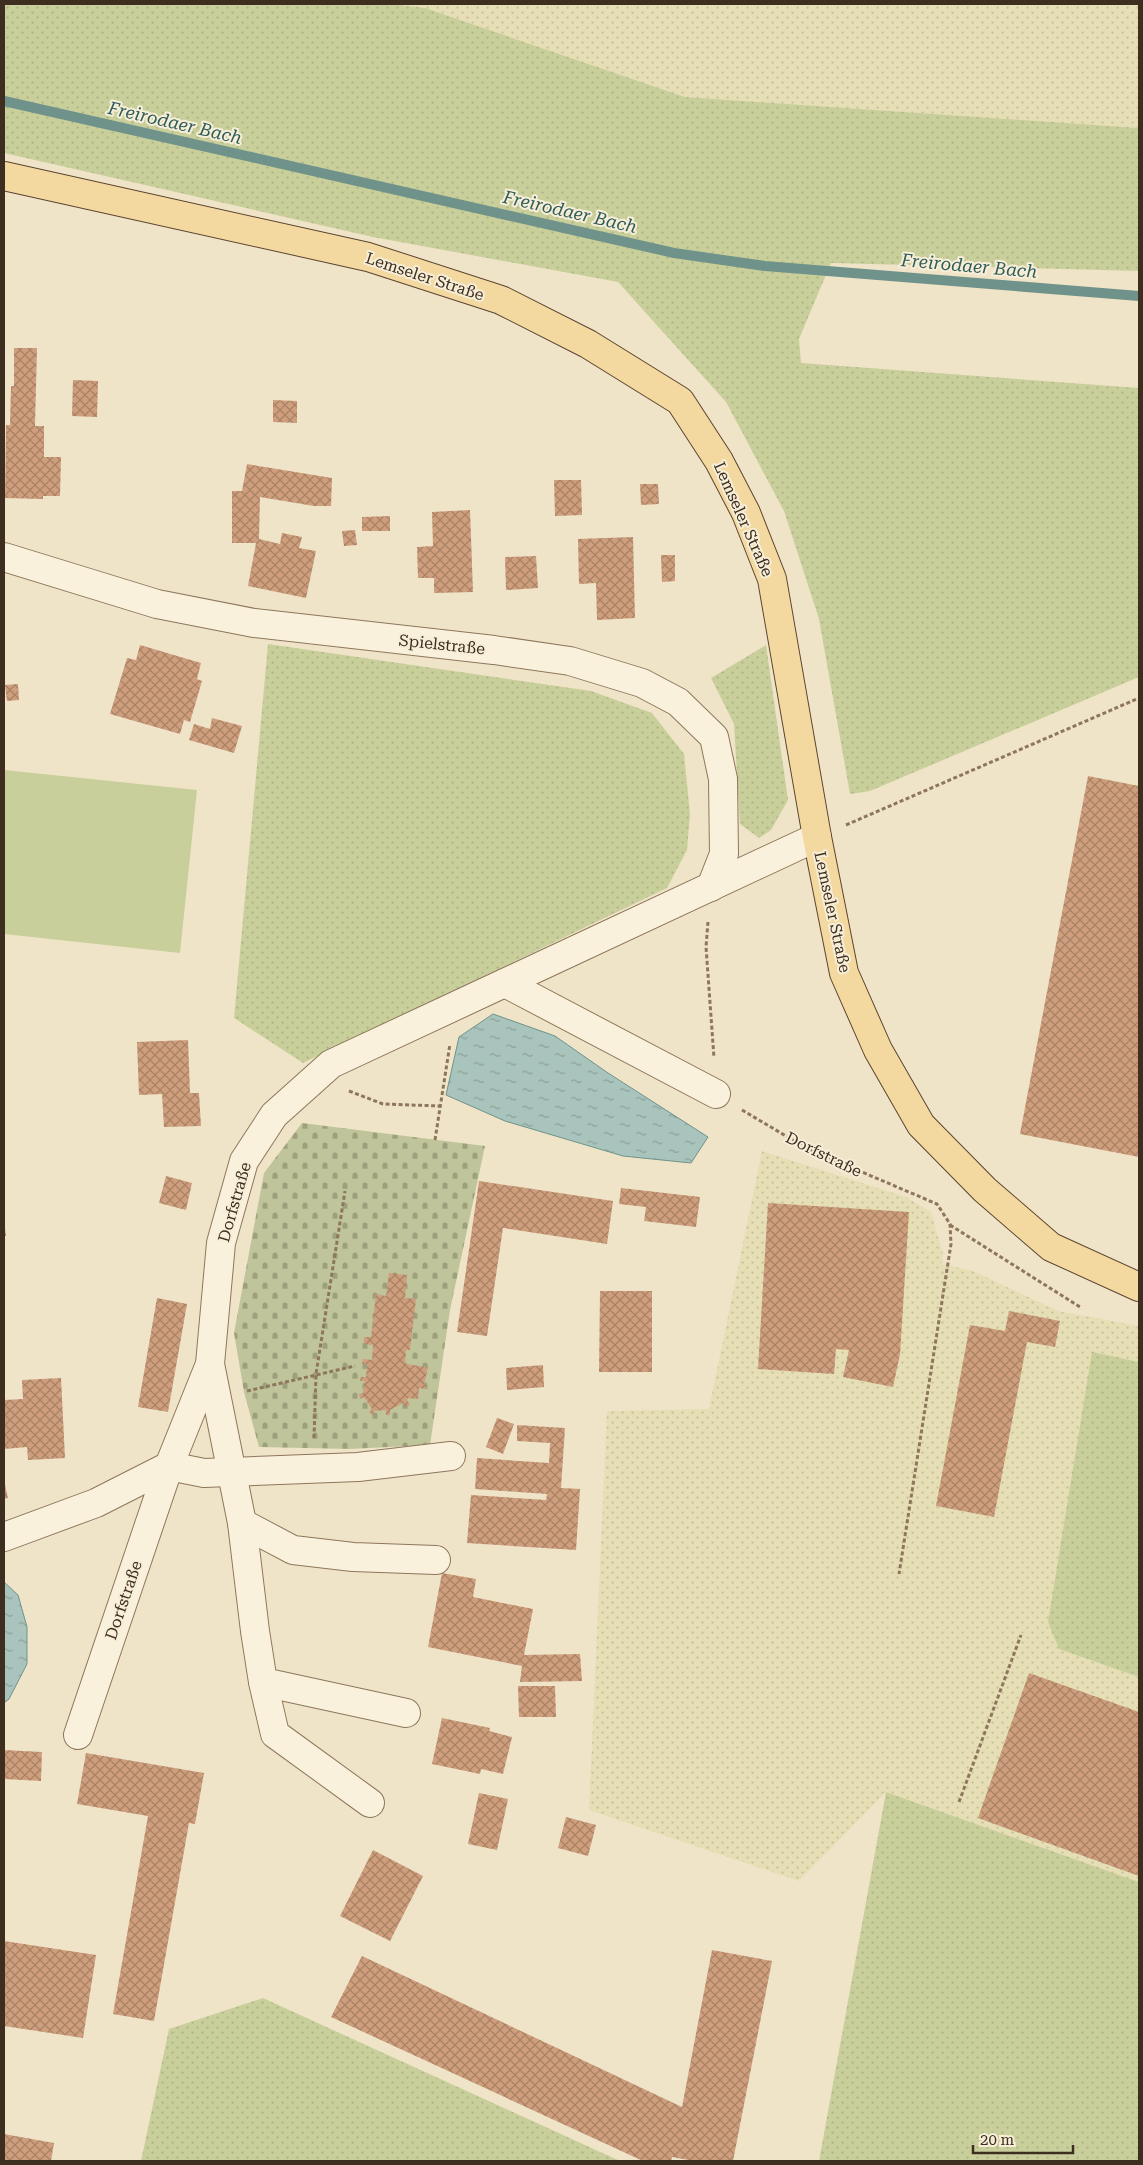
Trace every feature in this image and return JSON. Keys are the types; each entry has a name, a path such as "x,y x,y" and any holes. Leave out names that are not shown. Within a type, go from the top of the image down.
{"main road":[{"name":"Lemseler Straße","path":"4,176 368,257 501,300 588,344 680,401 720,461 746,513 772,579 817,837 844,973 878,1050 921,1125 985,1190 1051,1247 1139,1287"}],"street":[{"name":"Spielstraße","path":"4,557 157,604 235,620 494,650 570,661 642,683 678,702 714,737 723,779 724,854 711,887"},
{"name":"Dorfstraße","path":"78,1735 169,1466 210,1364 221,1243 244,1161 274,1116 331,1064 817,837"},
{"path":"505,983 716,1094"},
{"path":"210,1364 242,1523 263,1682 275,1734 370,1803"},
{"path":"4,1536 96,1502 169,1466 204,1473 232,1470 358,1467 451,1456"},
{"path":"242,1523 293,1550 354,1557 436,1560"},
{"path":"263,1682 406,1713"}],"path":[{"path":"817,837 1139,698"},
{"path":"711,887 706,947 716,1094"},
{"path":"435,1140 456,1006"},
{"path":"316,1078 382,1104 440,1106"},
{"name":"Dorfstraße","path":"716,1094 808,1149 937,1204 950,1224"},
{"path":"310,1468 314,1448 316,1374 345,1191"},
{"path":"950,1224 1080,1307"},
{"path":"899,1574 951,1244 950,1224"},
{"path":"217,1398 355,1366"},
{"path":"959,1802 1021,1635"}],"shaded area":[{"path":"392,4 1139,4 1139,128 685,97 425,8"},
{"path":"762,1151 906,1197 931,1212 943,1254 942,1264 973,1271 1058,1311 1139,1326 1139,1882 886,1792 799,1881 589,1810 607,1411 709,1409"}],"green space":[{"path":"4,4 392,4 425,8 685,97 1139,128 1139,271 831,263 799,339 801,363 1139,388 1139,677 870,791 850,794 819,619 784,511 726,402 618,282 373,237 4,153"},
{"path":"268,644 591,691 652,713 684,754 690,814 687,850 667,888 303,1063 234,1018"},
{"path":"766,645 788,800 771,830 759,838 740,824 734,724 711,678"},
{"path":"4,770 197,790 180,953 4,934"},
{"path":"302,1123 485,1146 450,1310 430,1445 349,1449 259,1447 244,1392 234,1333 264,1173"},
{"path":"1092,1352 1139,1362 1139,1677 1059,1649 1048,1622"},
{"path":"886,1792 1139,1882 1139,2161 819,2161"},
{"path":"263,1998 620,2161 141,2161 169,2029"}],"water":[{"path":"493,1014 555,1036 608,1073 708,1137 691,1163 623,1156 505,1121 446,1095 459,1037"},
{"path":"4,1582 18,1595 27,1627 27,1664 9,1699 4,1703"}],"building":[{"path":"14,348 37,348 35,426 44,426 44,457 61,457 60,496 43,496 43,499 5,498 6,425 10,425 11,386 14,386"},
{"path":"73,380 98,381 97,417 72,416"},
{"path":"273,400 297,401 297,423 273,422"},
{"path":"247,464 332,478 331,506 314,506 260,497 259,539 280,544 282,533 302,537 299,548 316,551 306,598 248,586 256,543 232,543 232,491 242,491"},
{"path":"554,480 581,480 582,515 555,516"},
{"path":"640,484 658,484 659,504 641,505"},
{"path":"470,510 473,592 434,593 434,578 418,578 417,547 433,546 432,512"},
{"path":"390,516 390,531 362,531 362,517"},
{"path":"355,530 357,545 344,546 342,531"},
{"path":"633,537 635,618 597,620 596,583 579,584 578,539"},
{"path":"661,555 675,555 675,581 662,582"},
{"path":"536,556 538,588 506,590 505,557"},
{"path":"140,645 201,663 197,679 202,681 190,722 184,720 180,734 110,714 127,658 136,660"},
{"path":"18,684 19,700 7,701 5,685"},
{"path":"212,718 242,726 234,753 189,740 194,724 210,729"},
{"path":"1088,776 1139,786 1139,1157 1020,1134"},
{"path":"188,1040 190,1093 199,1093 201,1126 164,1127 162,1094 139,1095 137,1042"},
{"path":"166,1176 192,1183 186,1210 159,1203"},
{"path":"479,1181 613,1201 607,1244 503,1228 487,1336 457,1332"},
{"path":"621,1188 700,1197 696,1227 644,1221 646,1207 619,1204"},
{"path":"768,1203 909,1212 900,1354 893,1387 843,1377 849,1350 836,1349 834,1374 758,1369"},
{"path":"4,1220 6,1236 4,1236"},
{"path":"389,1273 407,1275 405,1298 416,1299 410,1350 406,1350 405,1364 428,1367 424,1385 426,1385 426,1389 419,1388 418,1399 408,1398 407,1400 410,1405 406,1407 403,1403 390,1410 390,1415 386,1415 386,1410 374,1411 373,1415 369,1413 372,1409 364,1397 360,1399 359,1394 363,1393 365,1381 360,1381 361,1377 366,1377 367,1364 362,1364 363,1359 372,1360 373,1345 364,1344 364,1337 371,1337 376,1294 386,1296"},
{"path":"600,1291 652,1291 652,1372 599,1372"},
{"path":"157,1298 187,1304 168,1412 138,1407"},
{"path":"1009,1311 1060,1321 1055,1347 1027,1342 994,1517 936,1506 970,1325 1005,1331"},
{"path":"543,1365 544,1387 507,1390 506,1368"},
{"path":"61,1378 65,1458 28,1460 27,1447 4,1449 4,1400 23,1399 22,1380"},
{"path":"497,1418 514,1424 503,1454 486,1447"},
{"path":"517,1425 565,1428 561,1488 580,1489 576,1550 467,1543 471,1495 546,1500 547,1494 475,1489 477,1458 549,1463 550,1443 517,1441"},
{"path":"4,1480 8,1498 4,1499"},
{"path":"442,1573 476,1579 473,1597 533,1609 524,1655 580,1654 582,1681 520,1682 522,1666 428,1647"},
{"path":"1029,1673 1139,1712 1139,1876 978,1818"},
{"path":"518,1686 555,1686 556,1717 519,1717"},
{"path":"442,1718 490,1728 489,1731 512,1737 503,1774 481,1769 480,1774 432,1764"},
{"path":"4,1750 42,1752 41,1781 4,1779"},
{"path":"86,1753 204,1773 195,1824 189,1823 154,2021 113,2014 148,1816 77,1804"},
{"path":"479,1793 508,1799 497,1850 468,1844"},
{"path":"566,1817 596,1825 588,1856 558,1848"},
{"path":"373,1850 423,1876 390,1941 340,1916"},
{"path":"4,1941 96,1955 83,2038 4,2026"},
{"path":"712,1950 772,1961 733,2161 694,2161 672,2157 671,2161 643,2161 331,2017 362,1956 682,2107"},
{"path":"4,2134 54,2143 51,2161 4,2161"}],"waterway":[{"name":"Freirodaer Bach","path":"4,101 674,253 765,266 1139,296"}]}
